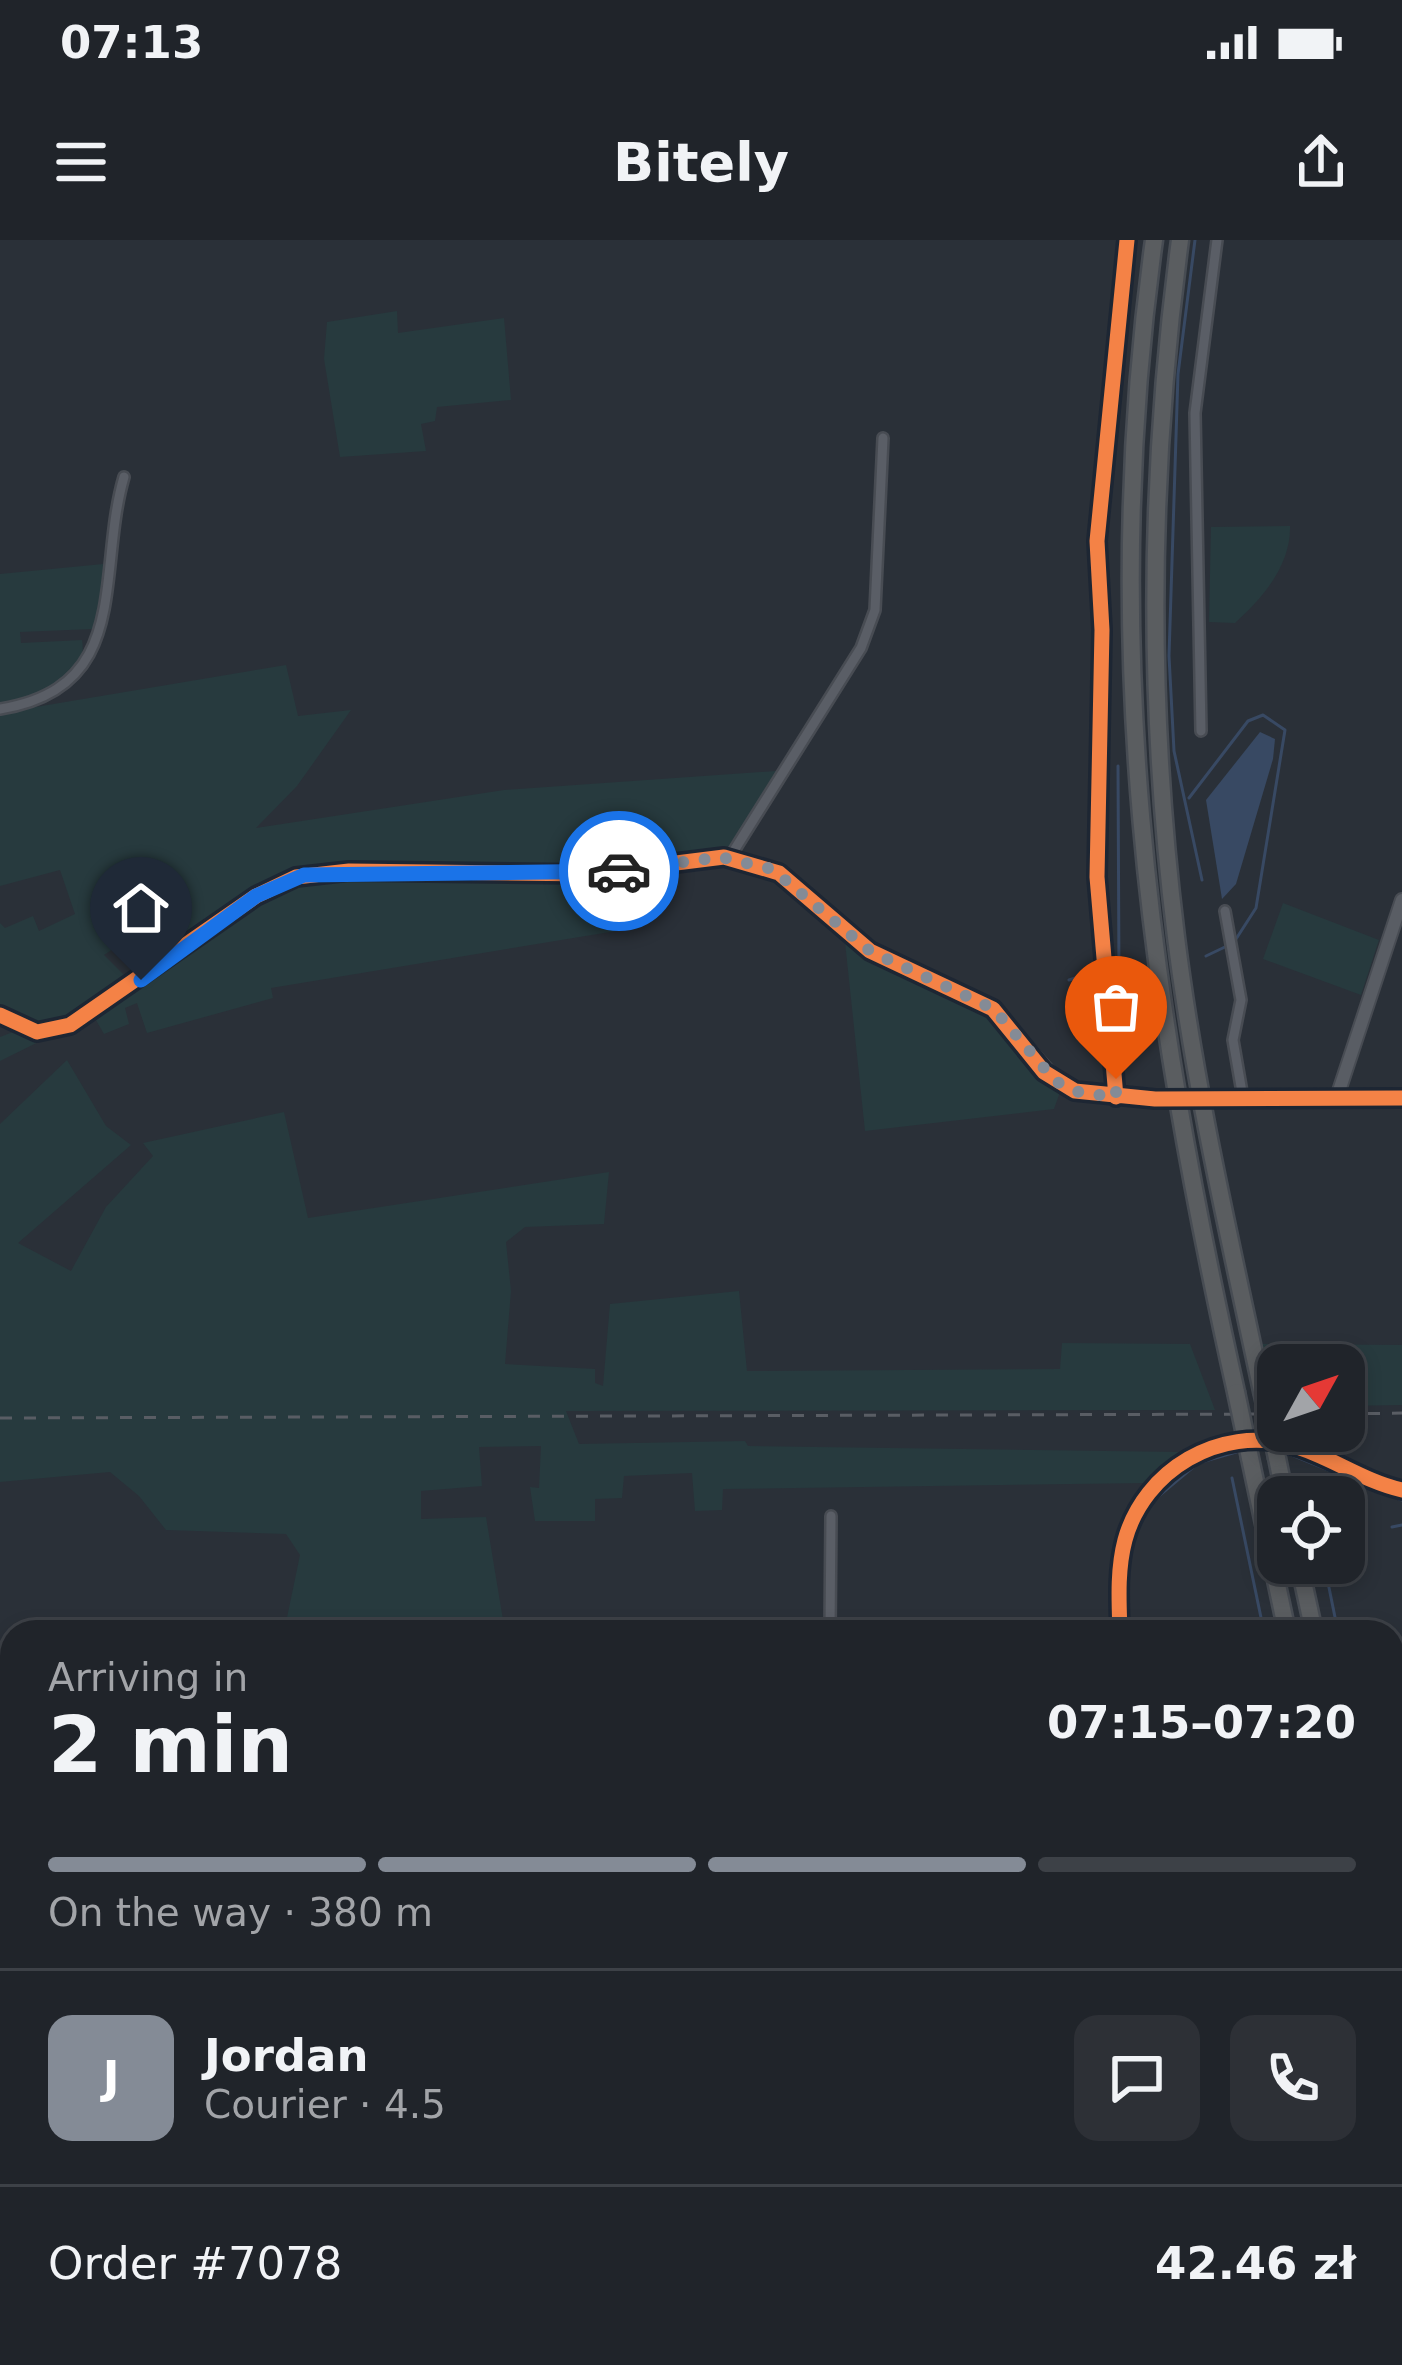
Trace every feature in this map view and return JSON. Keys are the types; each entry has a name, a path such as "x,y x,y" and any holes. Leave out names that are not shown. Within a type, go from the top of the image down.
{"highway":[{"path":"1154,240 1131,494 1130,665 1137,819 1170,1075 1284,1620"},
{"path":"1180,240 1156,528 1163,814 1193,1054 1280,1476"},
{"path":"1304,1584 1311,1620"}],"street":[{"path":"1116,1097 1097,877 1102,630 1097,541 1127,240"},
{"path":"1201,731 1196,413 1217,240"},
{"path":"730,857 861,648 875,610 883,438"},
{"path":"0,710 58,693 85,658 109,589 124,477"},
{"path":"0,1015 38,1032 70,1025 256,896 304,875 588,874 730,857 785,877 870,951 994,1009 1060,1084 1116,1097 1155,1099"},
{"path":"1337,1097 1402,900"},
{"path":"1225,911 1240,1000 1233,1040 1243,1098"},
{"path":"1219,1098 1402,1098"},
{"path":"1120,1620 1119,1579 1128,1531 1152,1489 1194,1454 1232,1443 1278,1442 1402,1490"},
{"path":"830,1620 831,1516"}],"green space":[{"path":"397,311 398,333 504,318 511,400 437,407 435,421 421,424 426,451 340,457 324,359 327,322"},
{"path":"1290,526 1286,554 1256,603 1235,623 1209,622 1211,527"},
{"path":"103,564 104,599 93,629 20,632 21,643 82,640 77,669 56,687 0,704 0,574"},
{"path":"286,665 298,716 351,710 297,786 256,828 504,790 790,770 728,863 614,876 610,882 616,931 271,988 273,998 147,1033 137,1003 125,1008 129,1024 104,1034 93,1015 0,1061 0,1037 13,1032 0,1022 0,923 5,928 33,916 39,931 75,914 60,870 0,886 0,713","holes":["152,923 178,957 128,979 104,955"]},
{"path":"1283,903 1379,940 1361,995 1263,959"},
{"path":"845,942 984,1013 1060,1092 1054,1109 865,1131"},
{"path":"67,1060 106,1126 131,1145 18,1243 71,1271 106,1207 153,1156 143,1143 284,1112 308,1218 609,1172 604,1224 525,1227 506,1242 511,1291 505,1364 595,1369 595,1383 603,1386 610,1304 739,1291 747,1371 1060,1369 1062,1343 1190,1344 1215,1410 566,1411 579,1444 745,1441 748,1446 1179,1452 1147,1483 723,1489 722,1510 695,1511 692,1473 624,1476 622,1498 595,1499 595,1521 535,1521 530,1487 539,1488 541,1446 479,1447 482,1486 421,1491 421,1519 486,1517 503,1620 286,1620 300,1555 286,1534 166,1530 139,1496 110,1472 0,1482 0,1124"},
{"path":"1365,1345 1402,1345 1402,1405 1365,1406"}],"water":[{"path":"1260,732 1275,739 1273,759 1236,884 1222,899 1206,800"}],"waterway":[{"path":"1195,240 1178,374 1169,656 1174,751 1202,880"},
{"path":"1189,798 1248,721 1263,715 1285,730 1256,908 1236,939"},
{"path":"1118,766 1119,978"},
{"path":"1206,956 1227,946"},
{"path":"1112,968 1124,966"},
{"path":"1069,980 1100,970"},
{"path":"1155,1499 1198,1463 1243,1450"},
{"path":"1284,1452 1402,1500"},
{"path":"1232,1478 1262,1620"},
{"path":"1392,1527 1402,1525"},
{"path":"1328,1584 1336,1620"}],"tunnel":[{"path":"1155,1099 1219,1098"}],"railway":[{"path":"1365,1414 1402,1413"},
{"path":"0,1418 1257,1414"}],"cycle path":[{"path":"1116,1097 1097,877 1102,630 1097,541 1127,240"},
{"path":"0,1015 37,1032 70,1025 256,896 296,877 349,871 588,874 724,857 779,873 870,951 993,1009 1044,1072 1075,1091 1155,1099 1402,1098"},
{"path":"1120,1620 1121,1563 1135,1515 1149,1493 1188,1459 1212,1448 1264,1440 1305,1450 1402,1490"}],"way so far":[{"path":"619,871 707,857 760,864 794,884 870,951 994,1009 1044,1072 1060,1084 1085,1094 1116,1097 1116,1079"}],"route":[{"path":"141,980 256,896 304,875 619,871"}]}
